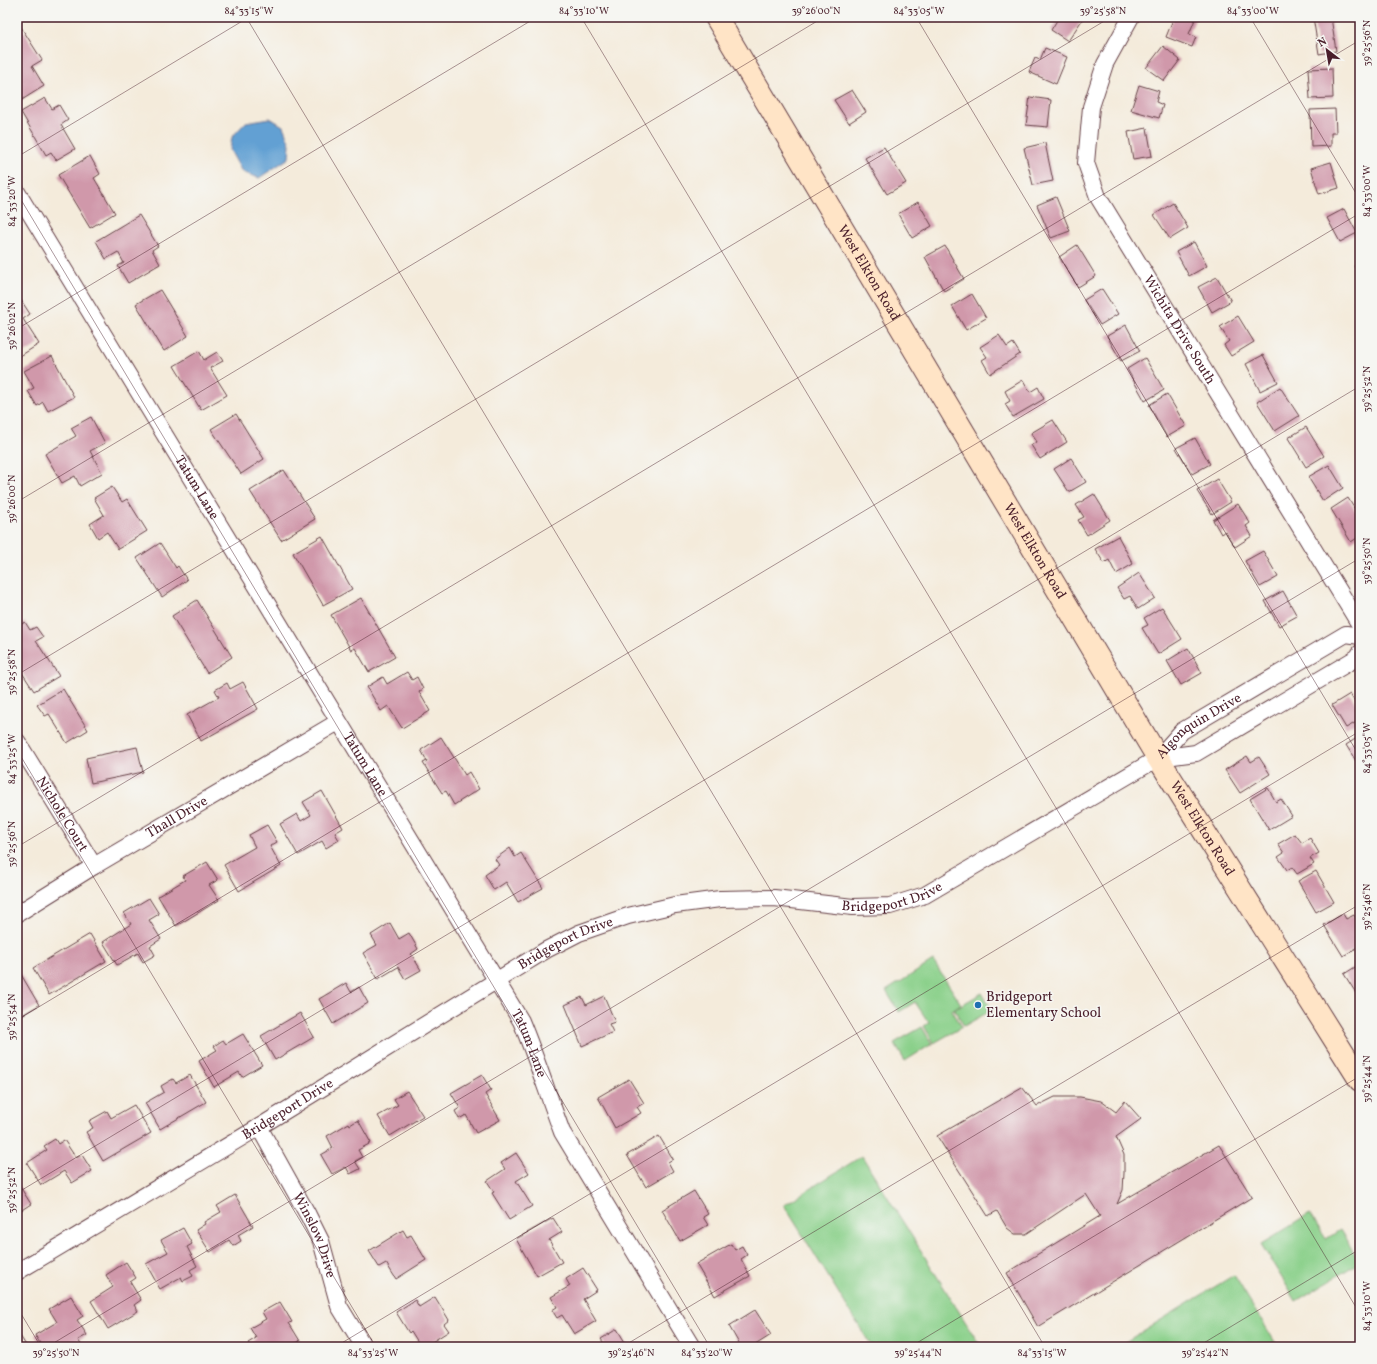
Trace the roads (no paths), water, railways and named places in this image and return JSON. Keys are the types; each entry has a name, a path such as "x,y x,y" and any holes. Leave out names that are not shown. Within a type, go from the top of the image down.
{"street":[{"name":"West Elkton Road","path":"716,17 1158,758 1360,1080"},
{"name":"Wichita Drive South","path":"1131,17 1105,64 1091,107 1086,163 1098,198 1360,625"},
{"name":"Tatum Lane","path":"17,192 521,1021 562,1132 692,1347"},
{"name":"Algonquin Drive","path":"1158,758 1182,731 1346,634 1360,636"},
{"name":"Algonquin Drive","path":"1158,758 1196,753 1358,657 1360,653"},
{"name":"Thall Drive","path":"17,914 94,866 338,722"},
{"name":"Nichole Court","path":"17,741 94,866"},
{"name":"Bridgeport Drive","path":"17,1272 259,1127 496,980 546,950 579,933 628,916 675,905 720,899 774,898 853,907 890,906 925,895 1158,758"},
{"name":"Winslow Drive","path":"259,1127 321,1241 339,1306 364,1347"}],"water":[{"path":"270,118 283,126 290,144 289,158 259,178 242,172 230,150 232,137 246,122"}],"place":[{"name":"Bridgeport Elementary School","path":"978,1005"}]}
